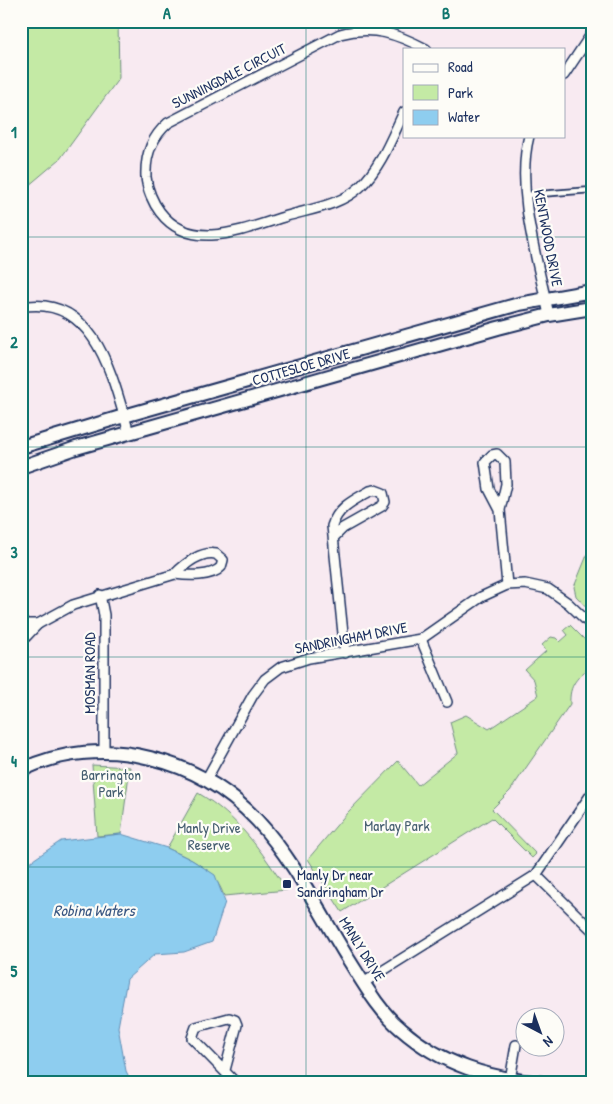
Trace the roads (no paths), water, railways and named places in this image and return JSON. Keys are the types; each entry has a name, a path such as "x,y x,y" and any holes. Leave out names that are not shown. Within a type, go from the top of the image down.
{"main road":[{"name":"COTTESLOE DRIVE","path":"21,447 124,416 546,297 592,291"},
{"name":"COTTESLOE DRIVE","path":"21,467 76,448 549,315 592,308"},
{"name":"MANLY DRIVE","path":"21,770 57,757 104,751 164,761 207,778 241,802 270,834 363,983 381,1008 416,1042 456,1065 483,1075 514,1081 543,1083"}],"street":[{"name":"SUNNINGDALE CIRCUIT","path":"403,114 376,166 353,192 332,203 227,234 203,235 174,226 157,208 147,184 147,157 158,134 168,124 332,38 357,30 378,30 396,35 424,48"},
{"path":"566,72 592,33"},
{"name":"KENTWOOD DRIVE","path":"529,138 524,166 525,195 549,315"},
{"path":"21,306 47,306 64,311 88,329 101,353 129,433"},
{"path":"500,510 504,500 506,477 505,462 497,454 492,455 486,462 489,489 500,510 507,585"},
{"path":"334,537 343,528 382,506 385,502 383,493 375,490 370,491 345,505 336,515 332,526 345,652"},
{"path":"21,642 38,624 73,605 100,595 175,574 184,576 215,572 221,567 223,560 216,554 206,554 183,566 175,574"},
{"name":"SANDRINGHAM DRIVE","path":"207,778 253,695 265,679 281,667 309,658 421,639 481,597 507,585 525,584 548,589 568,602 592,626"},
{"name":"MOSMAN ROAD","path":"100,595 104,615 104,751"},
{"path":"21,624 38,624"},
{"path":"421,639 447,702"},
{"path":"363,983 536,875 592,793"},
{"path":"536,875 592,930"},
{"path":"225,1070 237,1025 236,1020 229,1018 196,1027 192,1032 192,1038 236,1083"},
{"path":"514,1081 516,1045"}],"lane":[{"path":"525,195 592,190"}],"water":[{"name":"Robina Waters","path":"121,834 167,848 192,860 215,875 225,902 212,942 184,952 155,954 127,979 118,1027 126,1071 132,1083 28,1083 21,1066 21,868 61,841"}],"place":[{"name":"Manly Dr near Sandringham Dr","path":"287,884"}],"park label":[{"name":"Barrington Park","path":"111,784"},
{"name":"Marlay Park","path":"397,826"},
{"name":"Manly Drive Reserve","path":"209,836"}]}
